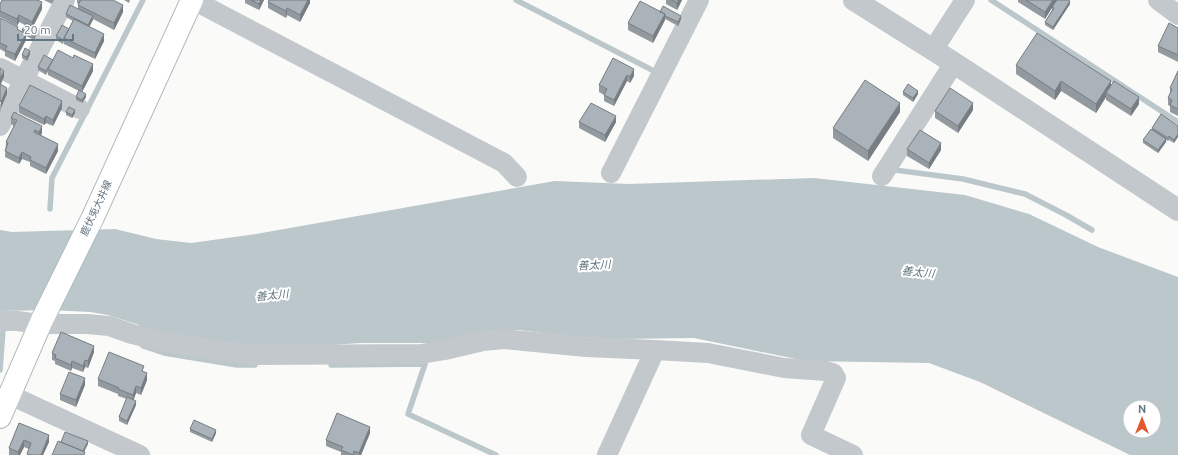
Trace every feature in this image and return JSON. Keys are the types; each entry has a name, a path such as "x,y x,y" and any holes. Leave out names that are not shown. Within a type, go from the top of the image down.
{"main road":[{"name":"鹿伏兎大井線","path":"0,417 41,322 193,0"}],"street":[{"path":"0,126 65,0"},
{"path":"193,0 504,163 517,177"},
{"path":"610,173 699,0"},
{"path":"854,0 954,63 1178,210"},
{"path":"933,50 965,0"},
{"path":"1158,0 1178,15"},
{"path":"882,176 954,63"},
{"path":"0,68 80,109"},
{"path":"0,322 17,321 109,326 132,334 170,343 249,356 421,354 483,341 503,339 586,347 708,353 784,368 826,371 833,373 836,378 811,435 853,455"},
{"path":"607,455 655,350"},
{"path":"10,395 140,455"}],"water":[{"name":"善太川","path":"814,178 965,195 1029,214 1098,247 1178,277 1178,455 1130,455 980,382 929,363 806,361 694,338 614,339 566,336 519,330 484,332 440,343 360,343 305,347 254,346 141,331 139,325 108,315 90,312 50,310 0,311 0,230 12,232 115,229 156,239 191,243 256,234 555,181 629,184"}],"building":[{"path":"2,0 37,0 42,2 32,22 19,15 17,19 0,11 0,4"},
{"path":"81,0 113,0 123,5 114,23 78,5"},
{"path":"251,0 261,0 259,4"},
{"path":"269,0 308,0 300,15 287,8 286,11 268,2"},
{"path":"671,0 679,0 677,3"},
{"path":"1026,0 1053,0 1045,12"},
{"path":"1057,0 1070,1 1053,27 1045,22"},
{"path":"640,1 665,14 653,36 628,23"},
{"path":"70,5 93,16 88,25 66,14"},
{"path":"663,6 681,16 678,22 660,12"},
{"path":"0,18 18,27 17,29 26,34 15,54 5,50 7,46 0,43"},
{"path":"74,19 104,34 95,53 64,38"},
{"path":"26,23 37,29 34,36 22,30"},
{"path":"1169,23 1178,28 1178,55 1158,46"},
{"path":"62,25 69,29 63,40 56,36"},
{"path":"1037,33 1111,81 1096,104 1061,81 1055,91 1016,65"},
{"path":"25,48 30,51 27,57 22,55"},
{"path":"58,50 73,58 74,55 93,64 82,86 48,69"},
{"path":"44,55 53,60 46,71 38,67"},
{"path":"613,58 634,69 630,77 627,75 614,100 604,95 607,89 599,85"},
{"path":"0,68 4,71 0,79"},
{"path":"1178,71 1178,109 1170,105 1172,100 1168,98 1172,89 1170,88"},
{"path":"865,80 900,103 868,151 833,128"},
{"path":"1114,81 1139,97 1131,109 1106,93"},
{"path":"0,84 7,88 1,102 0,101"},
{"path":"908,84 918,91 913,98 903,92"},
{"path":"30,85 62,101 53,120 46,116 44,119 19,106"},
{"path":"950,88 973,103 958,126 935,111"},
{"path":"79,90 86,94 82,100 76,97"},
{"path":"591,103 616,116 605,135 579,122"},
{"path":"69,107 75,110 72,115 66,112"},
{"path":"14,112 42,126 39,132 35,130 34,132 58,144 46,168 30,160 31,157 22,152 19,158 5,151 8,143 6,142 17,120 11,118"},
{"path":"1161,114 1178,126 1178,134 1174,140 1152,128"},
{"path":"1151,129 1166,139 1158,150 1143,140"},
{"path":"920,130 941,143 929,163 907,149"},
{"path":"61,332 94,346 88,361 85,360 83,366 72,361 71,365 55,358 56,355 52,353"},
{"path":"109,352 144,366 142,371 147,373 141,388 136,386 133,395 98,379"},
{"path":"69,372 85,378 76,400 60,394"},
{"path":"127,397 136,401 127,421 119,417"},
{"path":"337,413 370,427 359,453 354,451 353,455 341,450 343,447 326,440"},
{"path":"194,420 216,430 212,439 190,429"},
{"path":"19,423 49,435 41,455 27,454 31,443 24,440 18,452 9,448"},
{"path":"65,432 88,441 83,451 61,442"},
{"path":"58,441 85,452 84,455 52,455"}],"waterway":[{"path":"50,209 52,178 143,0"},
{"path":"516,0 654,71"},
{"path":"991,0 1178,122"},
{"path":"895,170 963,179 1025,194 1092,230"},
{"path":"0,370 3,330"},
{"path":"143,346 164,353 237,365 255,365"},
{"path":"331,365 425,364 408,414 496,455"}]}
